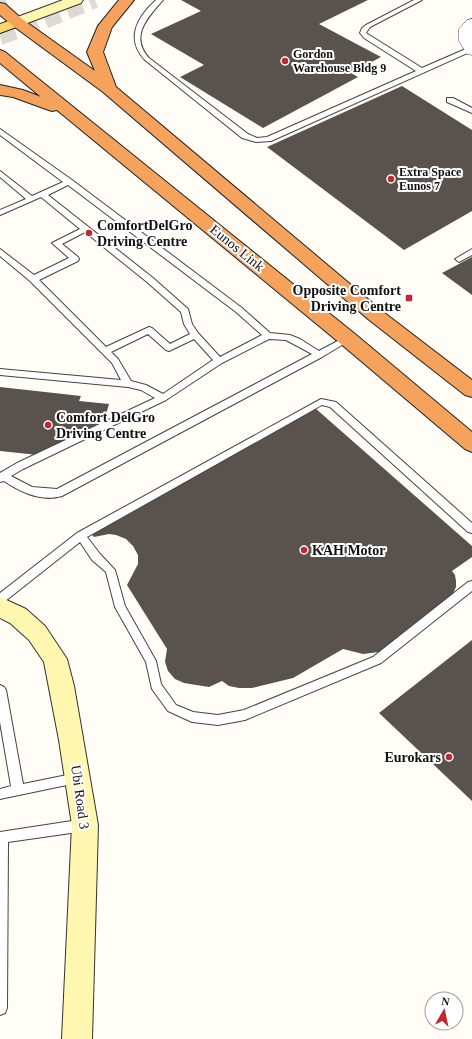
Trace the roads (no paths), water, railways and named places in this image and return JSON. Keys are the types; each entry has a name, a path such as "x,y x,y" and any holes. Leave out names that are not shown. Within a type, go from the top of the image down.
{"highway":[{"path":"109,89 95,52 105,26 127,0"},
{"path":"0,7 17,22 109,89 376,315 472,390"},
{"name":"Eunos Link","path":"0,55 348,339 472,444"},
{"path":"0,90 17,93 41,101 80,120"}],"main road":[{"path":"0,23 17,22"},
{"path":"0,29 17,22"}],"street":[{"path":"17,22 76,0"},
{"path":"471,50 466,41 466,29 472,23"},
{"name":"Ubi Road 3","path":"0,607 18,616 37,633 55,659 62,686 85,825 76,1039"}],"lane":[{"path":"160,0 152,7 141,21 138,39 139,49 146,59 245,136 256,140 268,139 420,70 471,50"},
{"path":"419,0 368,26 364,29 363,33 366,37 420,70"},
{"path":"450,100 472,112"},
{"path":"0,131 239,310 268,336"},
{"path":"0,173 31,199"},
{"path":"0,183 8,180"},
{"path":"0,213 69,182"},
{"path":"42,194 150,280 185,312 188,324 195,335 219,361"},
{"path":"33,279 75,259 56,243 86,229"},
{"path":"0,252 33,279 115,361 128,384"},
{"path":"459,259 472,252"},
{"path":"104,351 149,330 169,348 195,335"},
{"path":"2,477 20,466 163,398 219,361 268,336 287,338 297,341 319,355"},
{"path":"2,477 26,490 46,494 59,494 348,339"},
{"path":"0,372 128,384 143,387 163,398"},
{"path":"0,599 81,536 320,402 333,404 472,529"},
{"path":"81,536 96,557 110,570 120,607 151,661 156,686 172,708 192,717 218,720 245,715 377,660 472,585"},
{"path":"0,690 18,790"},
{"path":"0,794 77,778"},
{"path":"0,1008 1,837 85,825"}],"tunnel":[{"path":"0,2 6,0"},
{"path":"0,37 37,24 95,0"}],"place":[{"name":"Gordon Warehouse Bldg 9","path":"285,61"},
{"name":"Extra Space Eunos 7","path":"391,179"},
{"name":"ComfortDelGro Driving Centre","path":"89,233"},
{"name":"Opposite Comfort Driving Centre","path":"409,298"},
{"name":"Comfort DelGro Driving Centre","path":"48,425"},
{"name":"KAH Motor","path":"304,550"},
{"name":"Eurokars","path":"449,757"}]}
